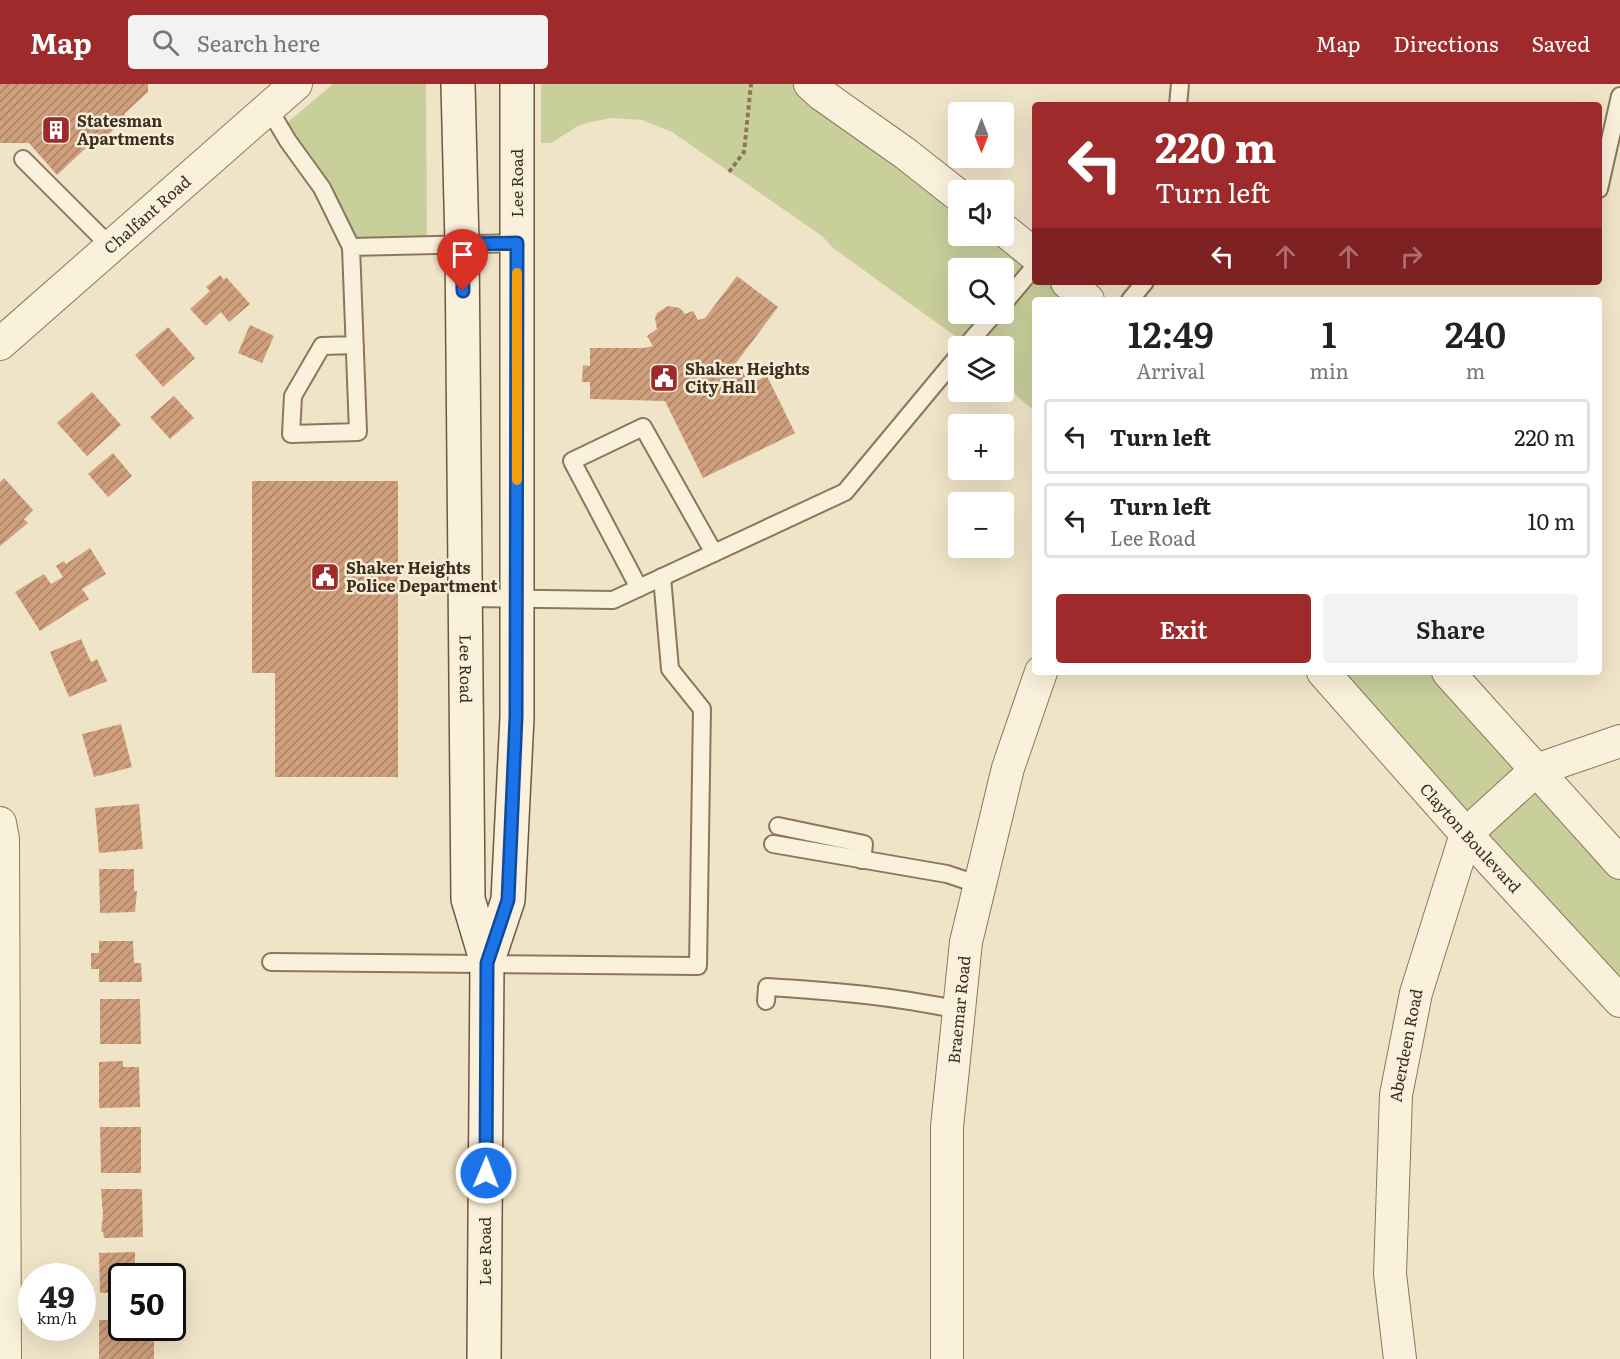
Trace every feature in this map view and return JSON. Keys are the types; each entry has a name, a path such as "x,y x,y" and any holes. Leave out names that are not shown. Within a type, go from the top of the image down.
{"main road":[{"name":"Lee Road","path":"458,84 462,244 468,899 487,963 484,1359"},
{"name":"Lee Road","path":"487,963 508,900 516,717 517,84"}],"street":[{"name":"Chalfant Road","path":"0,344 296,84"},
{"path":"810,84 948,188"},
{"path":"1014,239 1032,253"},
{"path":"1070,285 1084,297"},
{"name":"Braemar Road","path":"947,1359 947,1127 966,942 1008,768 1040,675"},
{"name":"Clayton Boulevard","path":"1326,675 1466,834 1620,1001"},
{"path":"1451,675 1620,863"},
{"path":"1466,834 1536,770 1620,741"},
{"path":"0,824 3,839 5,1359"},
{"name":"Aberdeen Road","path":"1400,1359 1390,1274 1396,1095 1416,993 1466,834"}],"lane":[{"path":"1178,102 1180,84"},
{"path":"1602,176 1620,96"},
{"path":"269,109 288,141 322,188 351,247 355,345 358,432 291,434 293,396 322,346 355,345"},
{"path":"23,159 111,247"},
{"path":"351,247 517,243"},
{"path":"1014,291 1032,270"},
{"path":"1132,297 1142,285"},
{"path":"975,336 985,324"},
{"path":"466,598 613,600 845,492 948,368"},
{"path":"639,588 572,461 643,427 714,553"},
{"path":"271,962 698,966 702,709 670,669 662,577"},
{"path":"778,826 864,844 862,860"},
{"path":"773,844 947,874 980,885"},
{"path":"766,1001 767,987 854,992 959,1010"}],"path":[{"path":"729,172 744,152 751,84"}],"green space":[{"path":"333,84 426,84 427,245 351,247 281,128"},
{"path":"541,84 810,84 948,188 948,246 1014,246 1014,242 1032,253 1032,285 1070,285 1084,297 1032,297 1032,409 1014,393 1014,336 955,336 833,248 822,236 672,132 642,120 611,118 578,126 551,143 541,143"},
{"path":"1326,675 1451,675 1620,863 1620,1001"}],"building":[{"name":"Statesman Apartments","path":"0,84 148,84 148,92 124,114 127,117 92,150 88,146 57,175 29,143 0,143"},
{"path":"220,275 224,280 226,277 250,304 229,322 221,312 206,326 190,309 210,291 206,287"},
{"name":"Shaker Heights City Hall","path":"737,276 778,307 733,367 735,370 742,370 747,385 767,376 795,433 703,478 665,401 590,399 590,382 582,382 583,365 590,366 590,348 653,346 647,336 657,329 655,318 657,313 668,306 680,308 685,314 693,311 698,320 705,318"},
{"path":"250,325 274,336 262,363 238,353"},
{"path":"168,327 195,358 163,387 135,355"},
{"path":"92,392 121,425 87,456 57,423"},
{"path":"174,396 194,418 170,439 150,417"},
{"path":"113,453 132,476 108,497 88,474"},
{"path":"4,478 33,510 24,519 28,523 0,546 0,482"},
{"name":"Shaker Heights Police Department","path":"252,481 398,481 398,777 275,777 275,673 252,673"},
{"path":"90,548 106,574 82,589 89,599 40,631 15,592 44,574 51,584 63,577 56,566 64,561 66,564"},
{"path":"81,639 91,662 97,659 107,681 69,697 50,652"},
{"path":"121,724 132,767 94,777 82,734"},
{"path":"139,804 143,849 99,853 95,808"},
{"path":"99,869 134,869 134,891 137,891 135,912 100,913"},
{"path":"99,941 133,941 134,963 141,963 142,982 99,982 99,969 91,969 91,953 99,953"},
{"path":"100,999 140,999 141,1044 100,1044"},
{"path":"123,1061 123,1067 139,1067 140,1107 99,1108 99,1062"},
{"path":"100,1127 141,1127 141,1173 101,1173"},
{"path":"101,1189 142,1189 143,1237 104,1238 103,1231 101,1232 103,1216"},
{"path":"135,1252 135,1263 108,1263 108,1293 100,1293 99,1253"},
{"path":"99,1320 108,1320 108,1341 154,1341 154,1359 99,1359"}],"slow traffic":[{"path":"517,273 517,480"}],"place":[{"name":"Statesman Apartments","path":"56,130"},
{"name":"Shaker Heights City Hall","path":"664,378"},
{"name":"Shaker Heights Police Department","path":"325,577"}],"route":[{"path":"463,291 462,244 517,243 516,717 508,900 487,963 486,1173"}]}
